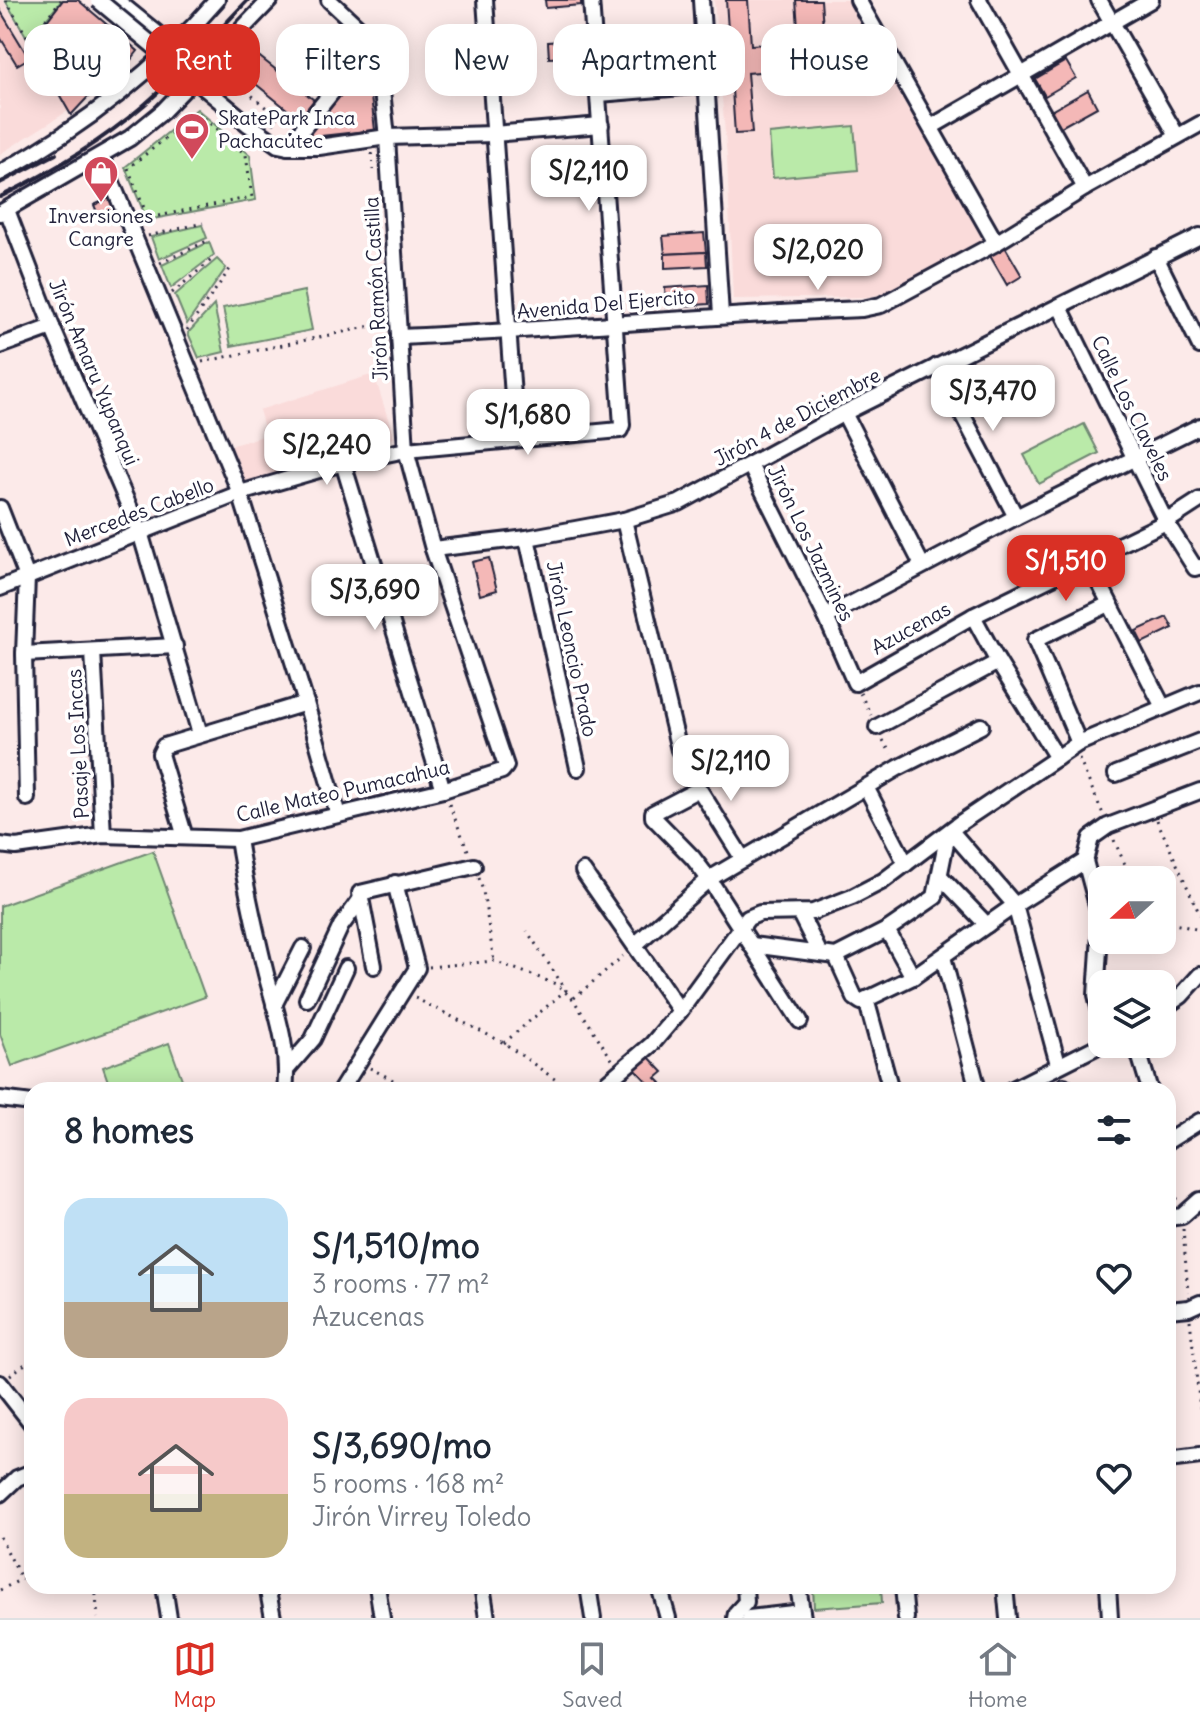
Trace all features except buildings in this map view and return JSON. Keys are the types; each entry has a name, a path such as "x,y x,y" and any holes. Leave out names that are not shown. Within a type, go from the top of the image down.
{"street":[{"path":"98,0 146,34"},
{"path":"116,0 146,28"},
{"path":"194,24 217,0"},
{"path":"3,211 130,138 162,112 270,0"},
{"path":"329,0 355,24"},
{"path":"485,0 516,439"},
{"path":"591,0 593,24"},
{"path":"701,0 703,24"},
{"path":"858,0 996,243"},
{"path":"979,0 1085,188"},
{"path":"1099,0 1177,136"},
{"path":"931,127 1151,0"},
{"path":"0,173 96,112 146,70"},
{"path":"218,96 263,135 278,145 288,147 319,147 387,137 494,134 601,125"},
{"path":"288,147 329,96"},
{"name":"Jirón Ramón Castilla","path":"383,96 406,450 433,549 505,759 506,766 502,771"},
{"path":"599,96 616,323"},
{"path":"708,96 721,315"},
{"name":"Avenida Del Ejercito","path":"399,337 509,332 721,315 862,309 881,305 996,243 1085,188 1200,124"},
{"path":"101,156 240,493 338,815"},
{"name":"Jirón Amaru Yupanqui","path":"3,211 140,532 200,734"},
{"name":"Jirón 4 de Diciembre","path":"433,549 527,538 624,520 679,503 844,413 1200,236"},
{"path":"1156,257 1200,346"},
{"name":"Calle Los Claveles","path":"1060,307 1166,522 1197,567"},
{"name":"Mercedes Cabello","path":"0,588 240,493 343,463 406,450 620,430 616,323"},
{"path":"0,346 52,327"},
{"path":"937,366 1016,517"},
{"path":"844,413 922,565"},
{"path":"826,617 922,565 1200,426"},
{"path":"343,463 443,790"},
{"name":"Jirón Los Jazmines","path":"750,465 826,617 855,683"},
{"name":"Azucenas","path":"855,683 973,616 1166,522 1200,500"},
{"path":"0,508 27,577 24,654 27,798"},
{"path":"624,520 679,750"},
{"name":"Jirón Leoncio Prado","path":"527,538 578,768"},
{"path":"1087,559 1163,707"},
{"path":"1079,743 1035,640 1109,604"},
{"path":"973,616 1057,758"},
{"path":"24,654 175,646"},
{"name":"Pasaje Los Incas","path":"93,651 103,835"},
{"path":"877,727 998,662"},
{"path":"607,1082 652,1044 753,914 800,914 852,897 883,881 1079,743 1200,692"},
{"path":"185,837 160,754 164,746 306,703"},
{"path":"635,945 709,879 866,787 981,726"},
{"path":"1116,774 1200,741"},
{"name":"Calle Mateo Pumacahua","path":"0,845 16,847 103,835 238,839 443,790 502,771"},
{"path":"866,787 906,864"},
{"path":"743,859 699,789 653,813 653,817 709,879 800,1021"},
{"path":"1098,970 1101,920 1085,861 1091,838 1108,826 1151,808 1199,796"},
{"path":"752,945 836,956 887,930 933,900 949,832"},
{"path":"949,832 1015,905 1058,1064"},
{"path":"238,839 248,900 288,1068 286,1082"},
{"path":"836,956 855,998 861,1002 913,977 1015,905 1085,861"},
{"path":"374,966 361,892 474,866"},
{"path":"583,871 680,1011"},
{"path":"940,876 987,925"},
{"path":"346,1082 417,968 395,883"},
{"path":"307,999 341,926 360,900"},
{"path":"800,914 819,952"},
{"path":"887,930 913,977"},
{"path":"274,1005 303,948"},
{"path":"943,957 976,1082"},
{"path":"288,1068 313,1039 346,968"},
{"path":"1176,999 1200,975"},
{"path":"866,999 889,1082"},
{"path":"1025,1082 1088,1050"},
{"path":"1140,1058 1148,1082"},
{"path":"0,1099 24,1102"},
{"path":"1176,1136 1200,1121"},
{"path":"1176,1216 1200,1200"},
{"path":"0,1383 24,1414"},
{"path":"1176,1459 1200,1456"},
{"path":"0,1494 24,1475"},
{"path":"165,1594 169,1618"},
{"path":"268,1594 273,1618"},
{"path":"378,1594 382,1618"},
{"path":"483,1594 487,1618"},
{"path":"589,1594 593,1618"},
{"path":"661,1594 668,1618"},
{"path":"735,1618 746,1602 746,1594"},
{"path":"749,1618 802,1615 799,1594"},
{"path":"904,1594 906,1618"},
{"path":"1006,1594 1008,1618"},
{"path":"1108,1594 1110,1618"}],"path":[{"path":"6,0 29,40 61,0"},
{"path":"246,155 198,113 128,168 148,218 252,197 246,155 278,118 252,96"},
{"path":"371,149 374,181"},
{"path":"142,226 146,236 203,223"},
{"path":"158,265 207,241"},
{"path":"166,285 170,295 215,257"},
{"path":"180,320 185,333 230,269"},
{"path":"197,363 388,322"},
{"path":"1151,808 1200,915"},
{"path":"1176,924 1200,930"},
{"path":"527,931 619,1071"},
{"path":"573,999 635,945"},
{"path":"417,968 494,961 566,990"},
{"path":"504,1043 566,990"},
{"path":"401,991 504,1043 559,1082"},
{"path":"360,1062 397,1082"},
{"path":"1176,1222 1194,1306 1200,1408"},
{"path":"0,1383 24,1365"},
{"path":"0,1537 22,1580 0,1590"},
{"path":"96,1594 98,1618"}],"shaded area":[{"path":"0,0 3,0 24,36 24,96 59,96 68,111 0,154"},
{"path":"714,0 851,0 864,24 761,24 761,96 897,96 897,82 985,240 891,292 868,297 733,299 722,96 745,96 745,24 716,24"},
{"path":"374,374 394,438 242,485 230,446 266,435 259,410"}],"green space":[{"path":"5,0 62,0 43,24 24,24 24,32"},
{"name":"SkatePark Inca Pachacútec","path":"197,109 250,155 256,200 147,220 125,167"},
{"path":"854,126 858,170 773,178 769,134"},
{"path":"202,225 207,238 159,259 151,237"},
{"path":"209,242 214,255 171,288 162,265"},
{"path":"217,259 226,268 187,324 175,295"},
{"path":"304,291 312,330 231,346 223,308"},
{"path":"214,305 224,352 199,358 188,333"},
{"path":"1084,424 1099,453 1039,484 1024,455"},
{"path":"153,851 205,997 12,1066 0,1034 0,906"},
{"path":"169,1043 183,1082 108,1082 103,1067"},
{"path":"813,1594 881,1594 882,1603 814,1608"}],"railway":[{"path":"0,197 75,156 128,119 171,80 248,0"},
{"path":"0,183 56,154"}],"place":[{"name":"SkatePark Inca Pachacútec","path":"192,161"},
{"name":"Inversiones Cangre","path":"101,204"}]}
